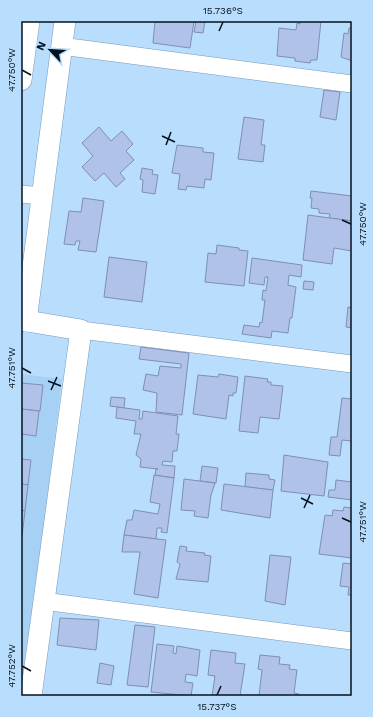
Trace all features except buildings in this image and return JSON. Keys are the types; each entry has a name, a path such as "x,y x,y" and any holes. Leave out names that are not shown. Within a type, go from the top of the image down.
{"street":[{"path":"21,80 29,21"},
{"path":"65,21 24,320 81,330 352,364"},
{"path":"61,46 352,84"},
{"path":"21,194 42,196"},
{"path":"30,696 81,330"},
{"path":"43,601 352,641"}],"shaded area":[{"path":"21,374 62,379 23,696 21,696"}]}
